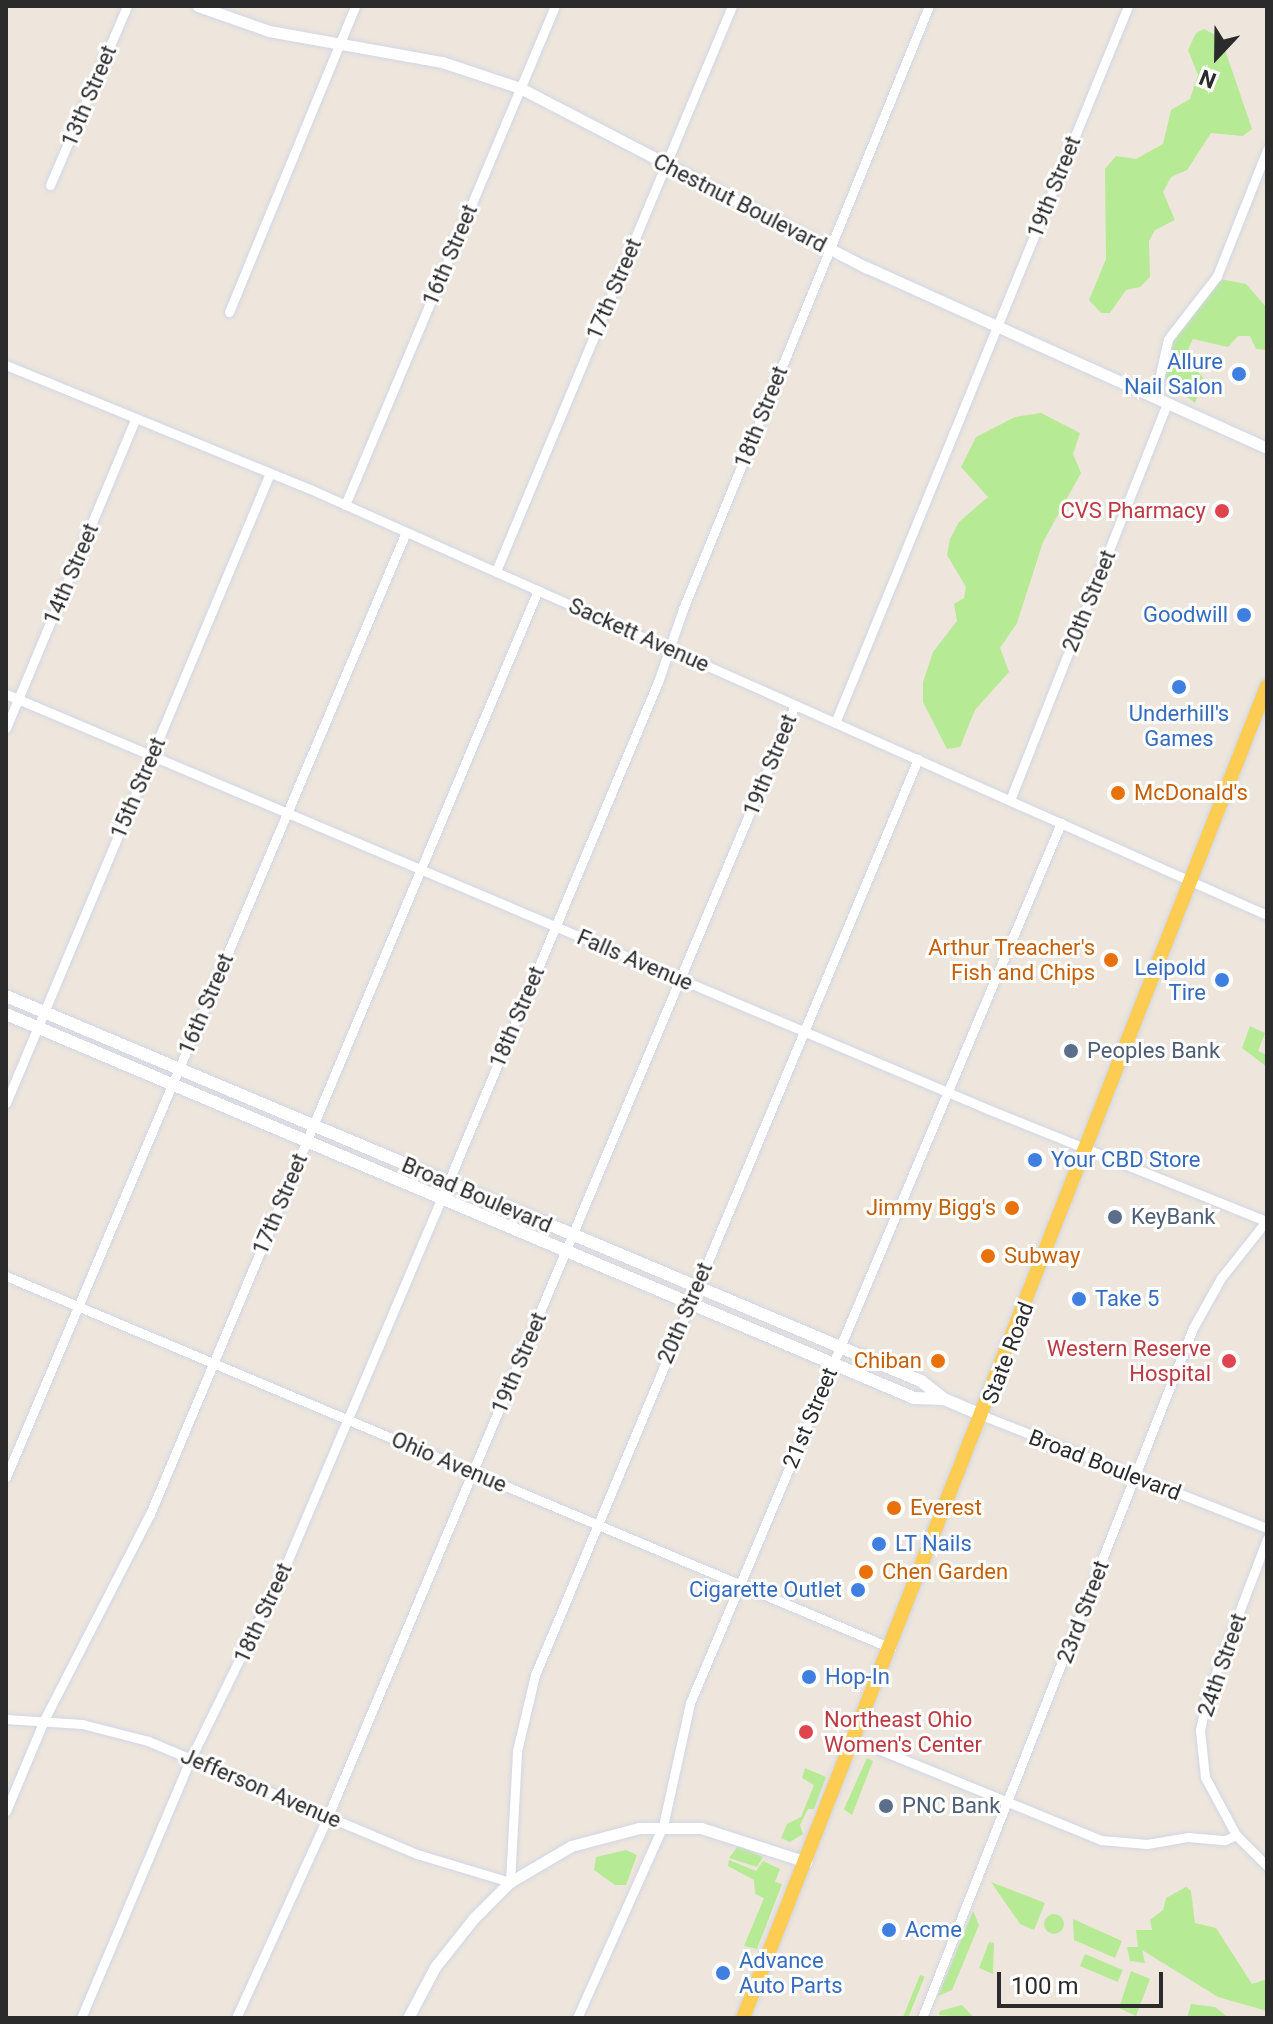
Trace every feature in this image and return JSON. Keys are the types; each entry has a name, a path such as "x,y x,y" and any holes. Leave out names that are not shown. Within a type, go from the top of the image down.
{"main road":[{"name":"State Road","path":"743,2018 893,1648 1267,686"},
{"name":"Broad Boulevard","path":"6,996 921,1381 944,1399 984,1416"},
{"name":"Broad Boulevard","path":"6,1014 914,1398 944,1399"}],"street":[{"name":"13th Street","path":"50,185 127,6"},
{"name":"Chestnut Boulevard","path":"198,6 269,31 442,62 520,88 830,249 1267,448"},
{"path":"229,312 355,6"},
{"name":"16th Street","path":"345,505 555,6"},
{"name":"17th Street","path":"496,571 732,6"},
{"name":"18th Street","path":"81,2018 191,1758 270,1601 556,927 929,6"},
{"name":"19th Street","path":"835,723 1128,6"},
{"path":"1155,397 1168,339 1217,276 1267,150"},
{"name":"Sackett Avenue","path":"6,365 345,505 1267,915"},
{"name":"20th Street","path":"1010,800 1167,403"},
{"name":"14th Street","path":"6,728 135,419"},
{"name":"15th Street","path":"6,1103 270,473"},
{"name":"16th Street","path":"6,1477 406,532"},
{"name":"17th Street","path":"6,1811 44,1720 128,1561 538,590"},
{"name":"Falls Avenue","path":"6,694 1086,1150 1267,1220"},
{"name":"19th Street","path":"236,2018 328,1816 795,705"},
{"name":"20th Street","path":"510,1882 512,1795 523,1716 547,1643 918,759"},
{"name":"21st Street","path":"577,2018 663,1826 684,1719 1061,823"},
{"name":"23rd Street","path":"922,2018 1202,1308 1267,1220"},
{"name":"Ohio Avenue","path":"6,1276 893,1648"},
{"name":"Broad Boulevard","path":"984,1416 1267,1528"},
{"name":"24th Street","path":"1267,1539 1207,1696 1200,1730 1205,1777 1236,1835 1267,1866"},
{"name":"Jefferson Avenue","path":"6,1719 44,1720 124,1733 191,1758 417,1854 510,1882"},
{"path":"856,1740 1108,1842 1147,1844 1198,1836 1225,1840 1236,1835"},
{"path":"408,2018 456,1938 510,1882 590,1839 663,1826 727,1832 807,1862"}],"green space":[{"path":"1204,29 1221,38 1252,129 1243,136 1211,133 1187,170 1171,177 1163,192 1175,220 1155,230 1149,241 1150,277 1140,287 1126,290 1110,313 1101,313 1089,300 1106,259 1105,169 1116,156 1136,159 1163,144 1171,110 1190,99 1198,75 1188,50 1196,33"},
{"path":"1220,279 1246,284 1267,308 1267,350 1256,349 1250,336 1238,336 1228,347 1193,339 1185,356 1204,379 1195,403 1166,381 1165,361 1176,334"},
{"path":"1041,413 1080,433 1073,454 1081,473 1043,542 1017,623 1000,648 1009,672 975,710 960,747 947,749 923,702 923,682 933,652 957,621 954,604 964,598 966,587 947,555 950,539 959,522 988,497 961,467 976,437 1015,417"},
{"path":"1250,1026 1265,1033 1258,1051 1267,1055 1267,1067 1242,1048"},
{"path":"867,1758 873,1761 852,1815 844,1809"},
{"path":"805,1768 826,1777 814,1809 808,1809 800,1825 803,1834 790,1842 781,1838 787,1824 801,1817 814,1785 802,1778"},
{"path":"738,1846 763,1857 757,1867 729,1858"},
{"path":"626,1850 637,1855 626,1885 615,1885 594,1870 596,1857"},
{"path":"729,1860 756,1871 763,1861 780,1869 775,1882 782,1884 757,1949 744,1946 764,1898 755,1894 754,1880 728,1866"},
{"path":"991,1882 1045,1903 1034,1930 1020,1924"},
{"path":"1186,1887 1191,1891 1195,1923 1216,1928 1252,1984 1267,1979 1267,2011 1218,1997 1142,1950 1145,1963 1130,1961 1127,1947 1138,1947 1136,1930 1152,1930 1150,1920 1163,1910 1166,1898"},
{"path":"973,1911 979,1925 952,1990 938,1996"},
{"path":"1054,1914 1061,1917 1064,1924 1061,1931 1054,1934 1047,1931 1044,1924 1047,1917"},
{"path":"1073,1919 1122,1941 1115,1958 1074,1940"},
{"path":"989,1942 994,1943 993,1974 979,1968"},
{"path":"1085,1954 1123,1970 1118,1982 1080,1966"},
{"path":"1131,1971 1150,1979 1136,2016 1119,2008"},
{"path":"920,1975 925,1977 908,2018 903,2018"},
{"path":"1191,2004 1215,2007 1229,2018 1187,2018"},
{"path":"962,2005 974,2018 939,2015 940,2011"}],"place":[{"name":"Allure Nail Salon","path":"1239,374"},
{"name":"CVS Pharmacy","path":"1222,511"},
{"name":"Goodwill","path":"1244,615"},
{"name":"Underhill's Games","path":"1179,687"},
{"name":"McDonald's","path":"1118,793"},
{"name":"Arthur Treacher's Fish and Chips","path":"1111,960"},
{"name":"Leipold Tire","path":"1222,980"},
{"name":"Peoples Bank","path":"1071,1051"},
{"name":"Your CBD Store","path":"1035,1160"},
{"name":"Jimmy Bigg's","path":"1012,1208"},
{"name":"KeyBank","path":"1115,1217"},
{"name":"Subway","path":"988,1256"},
{"name":"Take 5","path":"1079,1299"},
{"name":"Chiban","path":"938,1361"},
{"name":"Western Reserve Hospital","path":"1229,1361"},
{"name":"Everest","path":"894,1508"},
{"name":"LT Nails","path":"879,1544"},
{"name":"Chen Garden","path":"866,1572"},
{"name":"Cigarette Outlet","path":"858,1590"},
{"name":"Hop-In","path":"809,1677"},
{"name":"Northeast Ohio Women's Center","path":"806,1732"},
{"name":"PNC Bank","path":"886,1806"},
{"name":"Acme","path":"889,1930"},
{"name":"Advance Auto Parts","path":"723,1973"}]}
